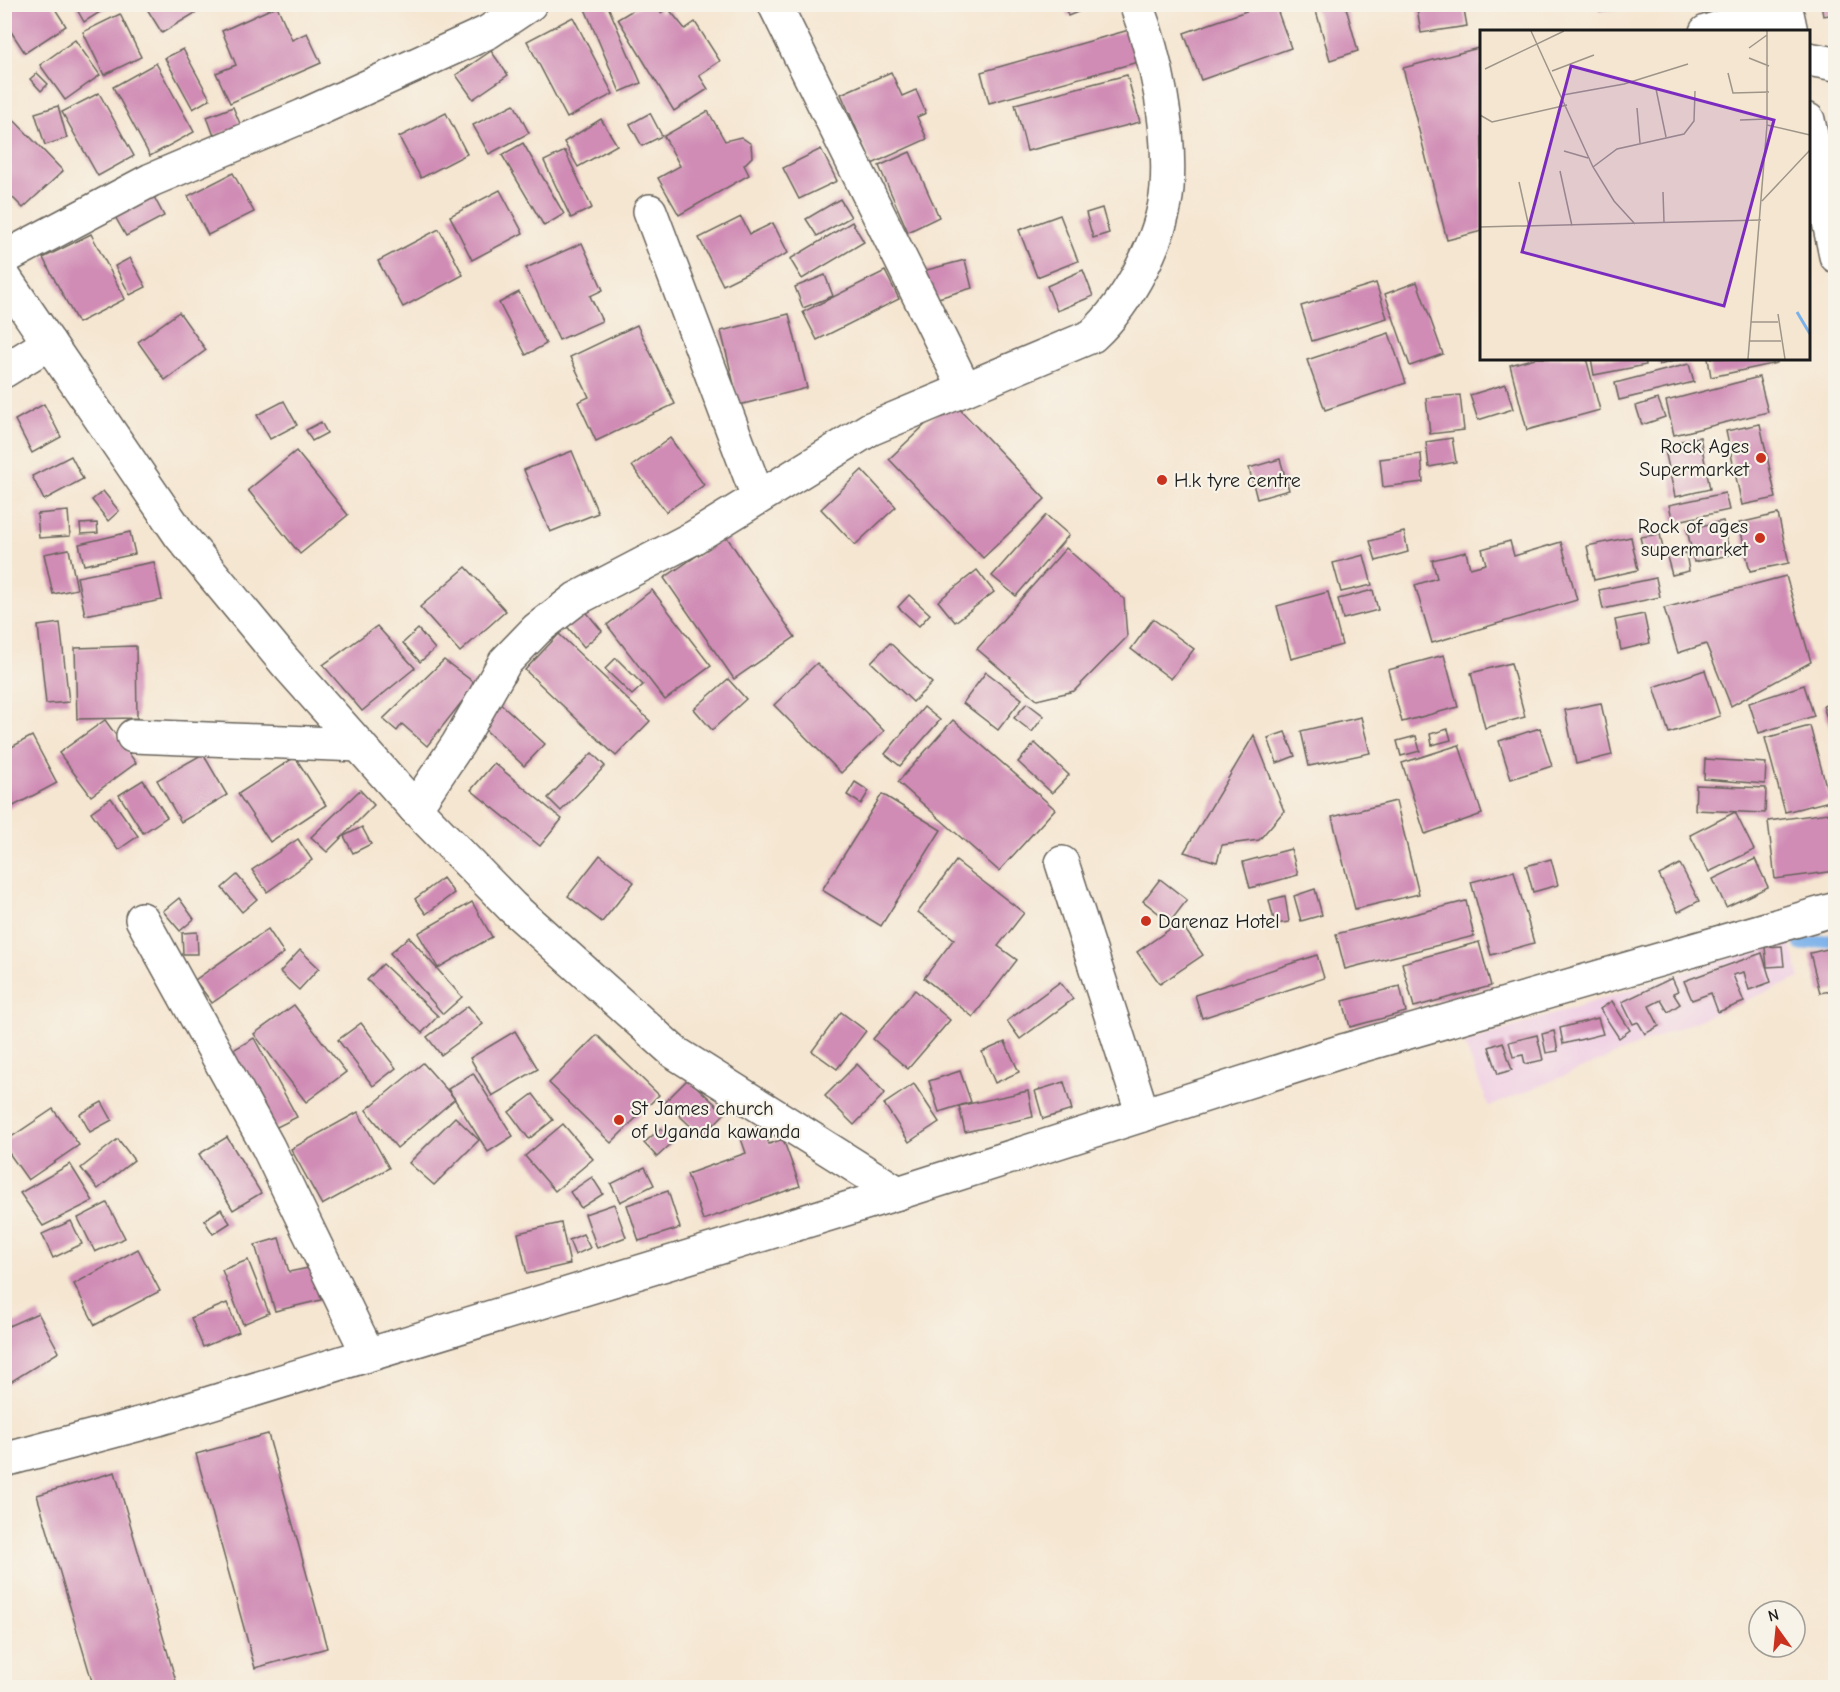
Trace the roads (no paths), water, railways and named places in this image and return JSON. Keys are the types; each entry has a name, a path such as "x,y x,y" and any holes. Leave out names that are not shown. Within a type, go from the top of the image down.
{"street":[{"path":"4,258 151,180 303,116 488,32 530,4"},
{"path":"415,808 458,744 505,662 537,629 576,599 693,538 870,429 1092,336 1111,318 1125,298 1152,246 1167,190 1166,147 1157,84 1145,29 1136,4"},
{"path":"775,5 965,388"},
{"path":"1715,30 1787,14"},
{"path":"1810,59 1836,64"},
{"path":"1810,125 1836,256"},
{"path":"650,211 758,497"},
{"path":"4,277 180,535 285,662 415,808 512,907 674,1052 898,1193"},
{"path":"4,370 49,343"},
{"path":"133,736 359,745"},
{"path":"1062,863 1143,1115"},
{"path":"6,1454 158,1419 898,1193 1346,1050 1836,909"},
{"path":"142,919 267,1147 368,1354"}],"waterway":[{"path":"1800,945 1836,939"}],"place":[{"name":"Rock Ages Supermarket","path":"1761,458"},
{"name":"H.k tyre centre","path":"1162,480"},
{"name":"Rock of ages supermarket","path":"1760,538"},
{"name":"Darenaz Hotel","path":"1146,921"},
{"name":"St James church of Uganda kawanda","path":"619,1120"}]}
